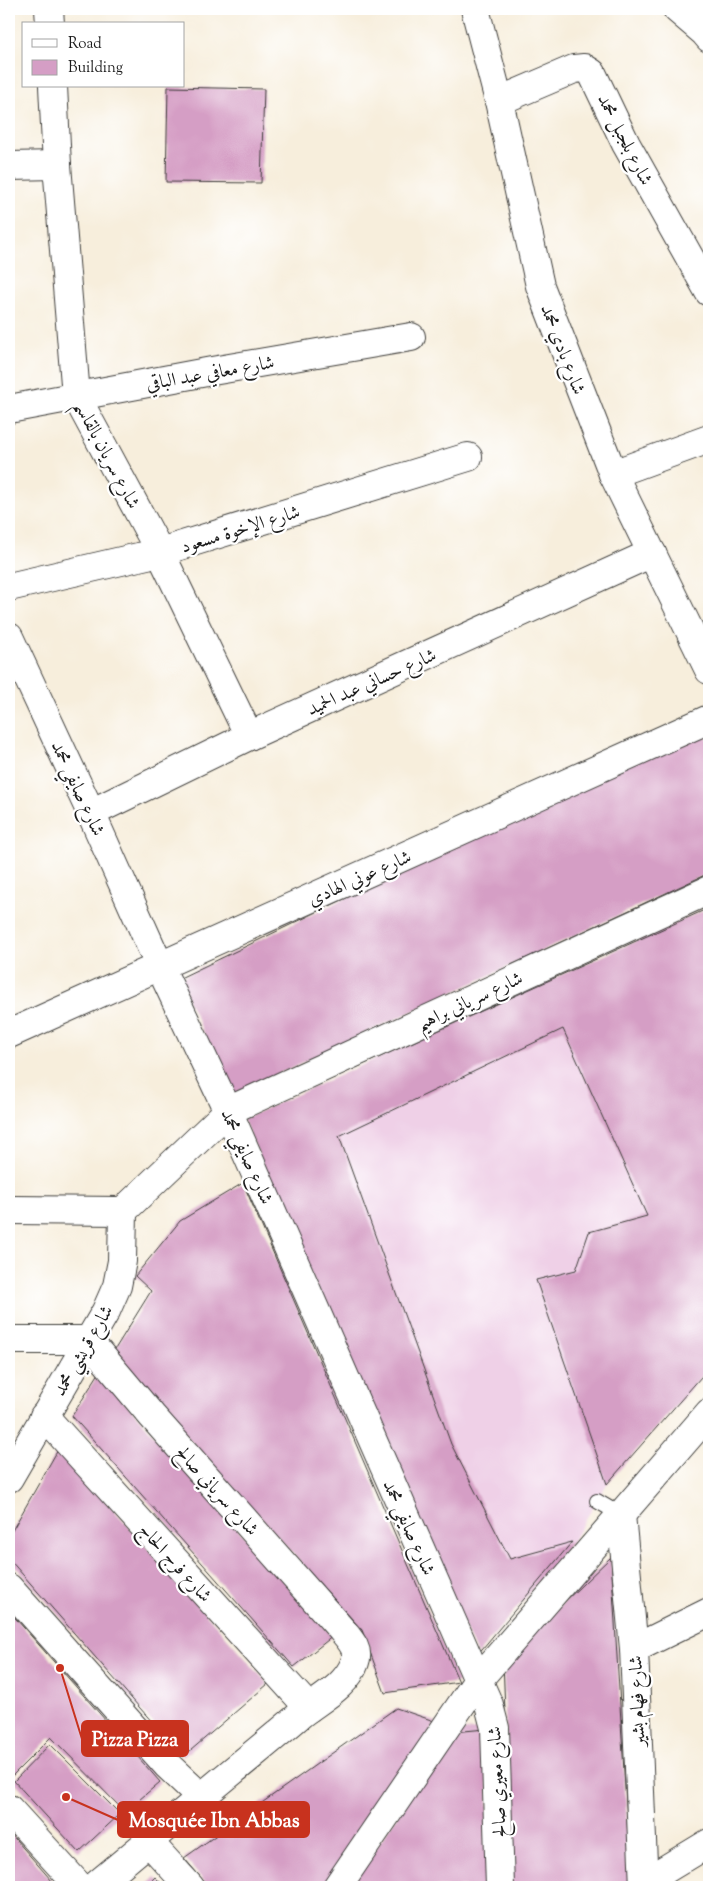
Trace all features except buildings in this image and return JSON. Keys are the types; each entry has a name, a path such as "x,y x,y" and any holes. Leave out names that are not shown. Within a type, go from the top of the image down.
{"street":[{"path":"49,9 50,22"},
{"name":"شارع بادي محمد","path":"475,9 498,100 540,286 613,474 709,670"},
{"path":"677,9 709,38"},
{"name":"شارع بلجبل محمد","path":"498,100 574,69 584,68 592,73 626,144 699,253 709,292"},
{"name":"شارع سريان بالقاسم","path":"53,88 57,165 76,396 160,552 249,736"},
{"path":"9,166 57,165"},
{"name":"شارع معافي عبد الباقي","path":"9,409 212,370 411,337"},
{"path":"613,474 709,439"},
{"name":"شارع الإخوة مسعود","path":"9,587 160,552 468,457"},
{"name":"شارع حساني عبد الحميد","path":"92,813 249,736 652,553"},
{"name":"شارع صايفي محمد","path":"9,637 92,813 160,967 228,1111 478,1680"},
{"name":"شارع عوني الهادي","path":"9,1034 709,719"},
{"name":"شارع سرياني براهيم","path":"123,1211 228,1111 709,890"},
{"path":"9,1210 123,1211"},
{"name":"شارع قريشي محمد","path":"9,1478 106,1311 117,1286 122,1261 123,1211"},
{"path":"9,1340 88,1340"},
{"name":"شارع سرياني صالح","path":"88,1340 152,1416 350,1639 355,1647 357,1655 345,1680 309,1708"},
{"path":"337,1887 478,1680 709,1412"},
{"name":"شارع فرج الحاج","path":"44,1416 309,1708"},
{"name":"شارع فهام بشير","path":"621,1515 634,1648 643,1885"},
{"path":"9,1588 167,1765 201,1797"},
{"path":"634,1648 709,1612"},
{"name":"شارع معيري صالح","path":"478,1680 489,1706 495,1728 500,1887"},
{"path":"94,1887 309,1708"},
{"path":"9,1809 80,1887"},
{"path":"149,1842 190,1887"},
{"path":"643,1885 709,1843"}],"lane":[{"path":"597,1501 621,1515"}],"shaded area":[{"path":"563,1029 647,1216 607,1484 572,1542 510,1559 451,1444 339,1136"}],"place":[{"name":"Pizza Pizza","path":"60,1668"},
{"name":"Mosquée Ibn Abbas","path":"66,1797"}]}
